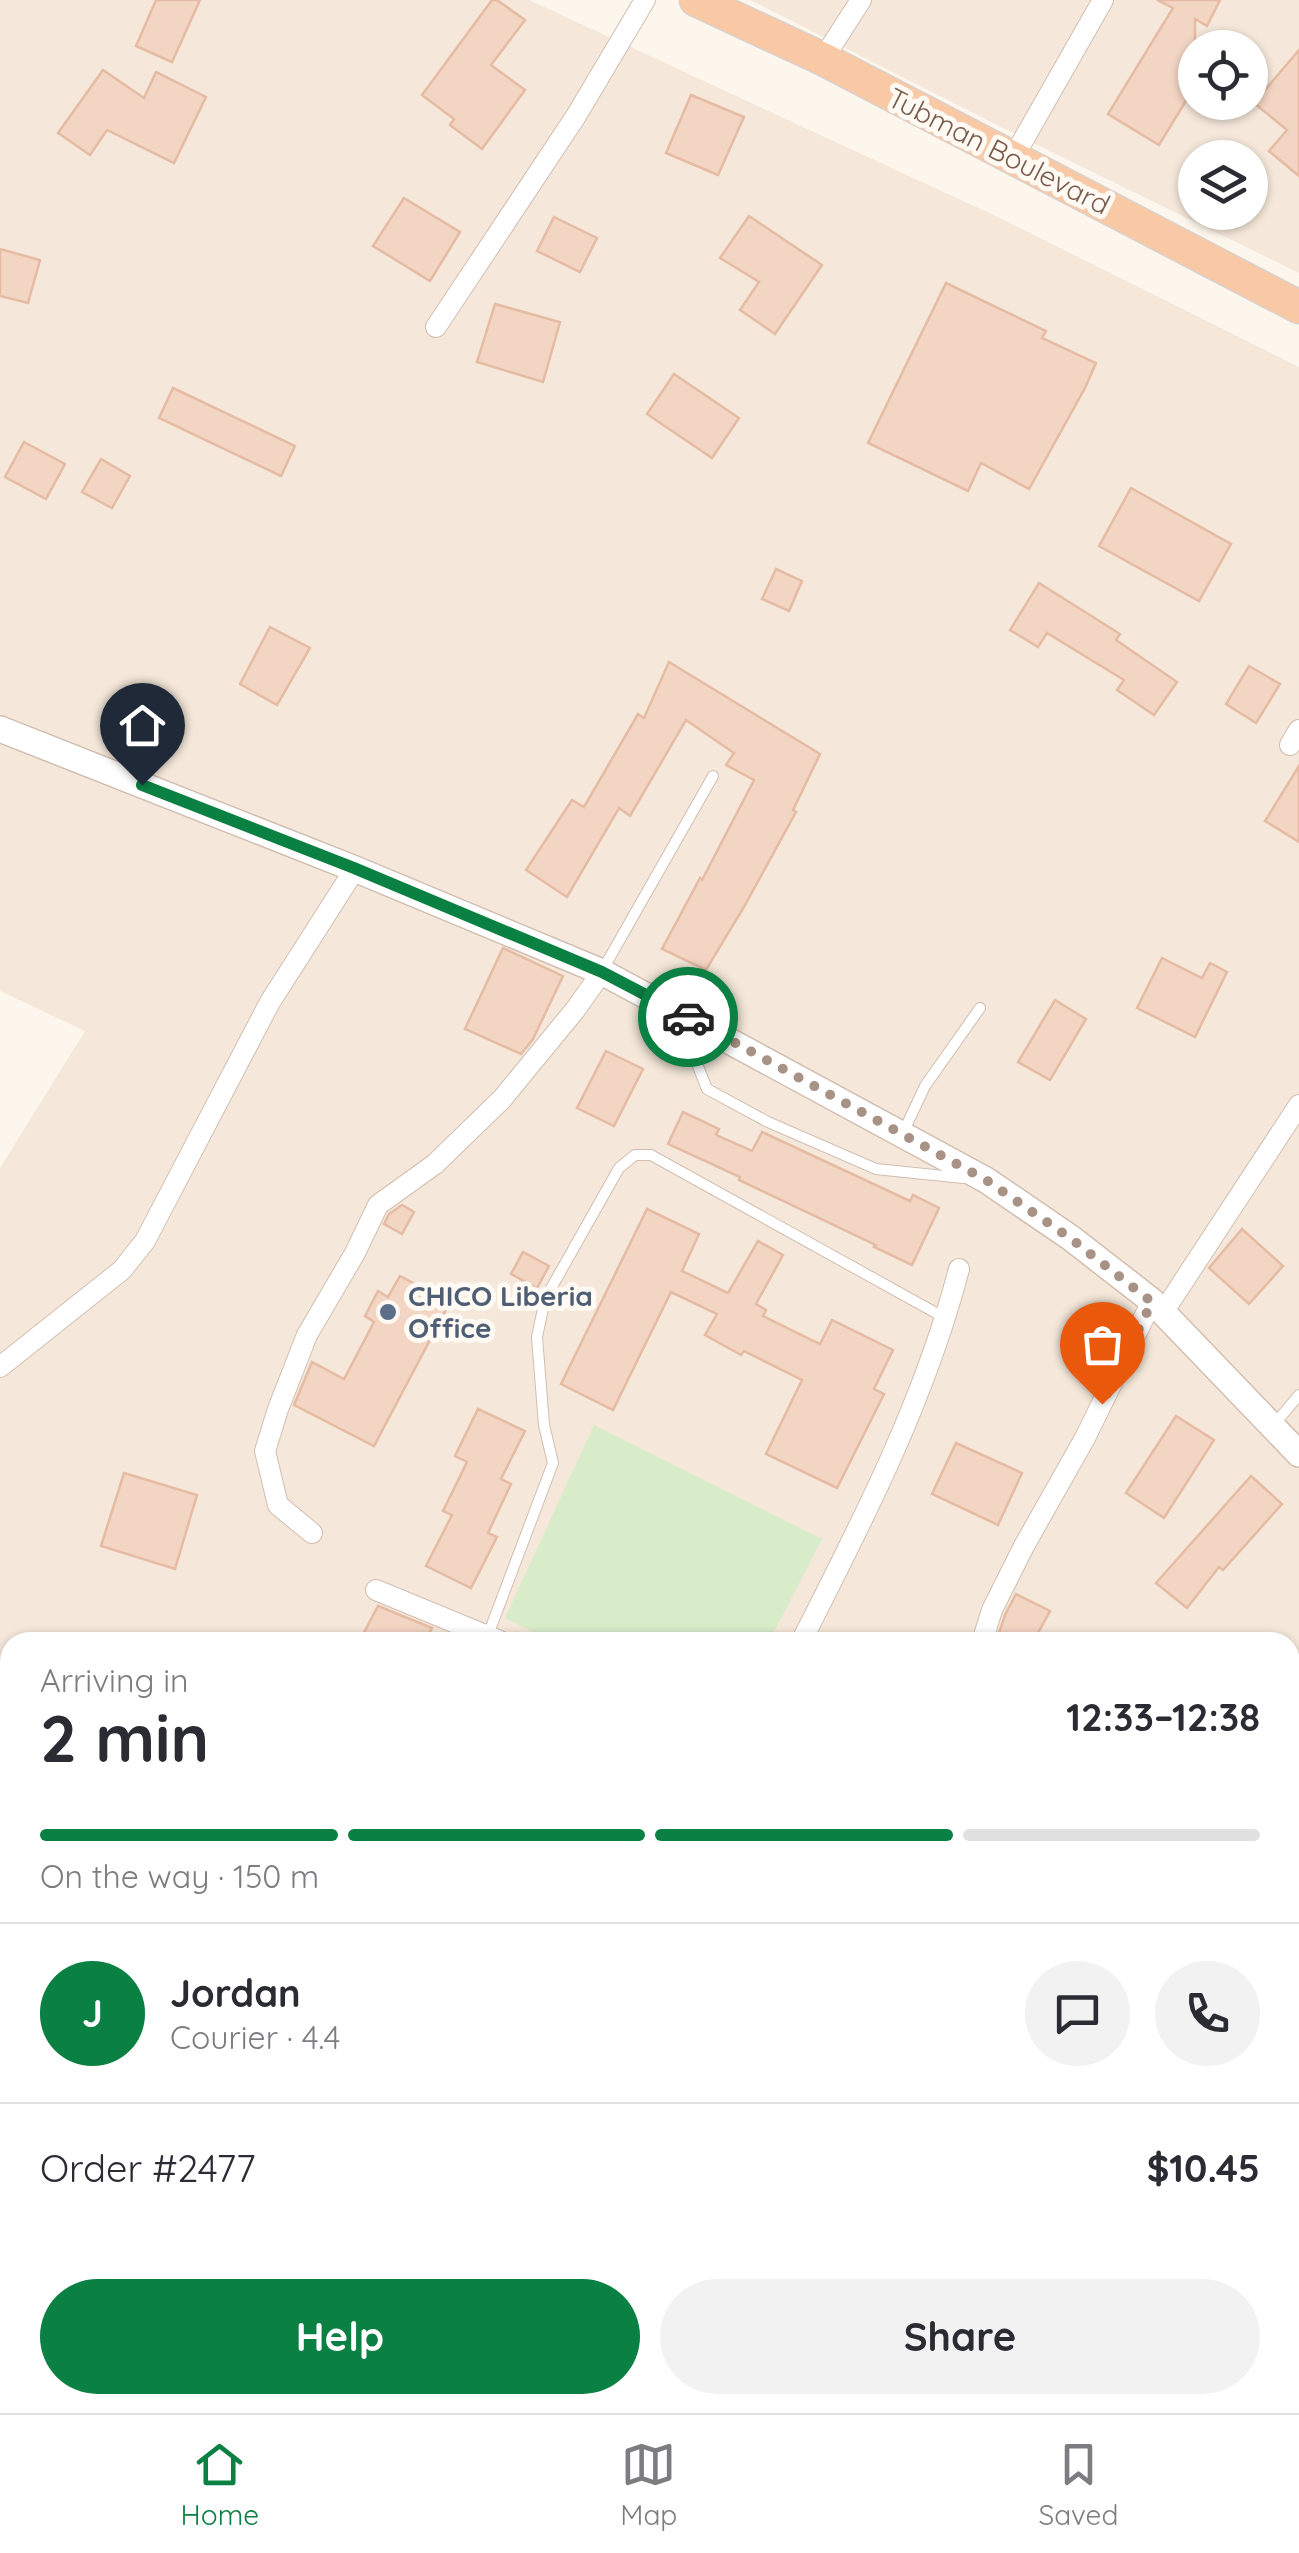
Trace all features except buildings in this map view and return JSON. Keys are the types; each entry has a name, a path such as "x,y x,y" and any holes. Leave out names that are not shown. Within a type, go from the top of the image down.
{"highway":[{"name":"Tubman Boulevard","path":"696,0 823,60 1299,308"}],"street":[{"path":"436,327 576,116 645,0"},
{"path":"823,60 861,0"},
{"path":"1013,158 1103,0"},
{"path":"0,729 354,868 602,972 986,1180 1070,1238 1157,1308 1299,1454"},
{"path":"0,1367 122,1270 145,1241 270,1002 354,868"},
{"path":"312,1533 278,1505 265,1451 307,1335 378,1205 435,1164 502,1099 602,972"},
{"path":"985,1632 1024,1546 1157,1308 1299,1105"},
{"path":"806,1632 917,1396 960,1269"},
{"path":"376,1590 478,1632"}],"lane":[{"path":"602,972 712,776"},
{"path":"902,1134 925,1086 980,1008"},
{"path":"676,1010 707,1089 784,1129 876,1169 986,1180"},
{"path":"497,1632 553,1463 544,1425 536,1338 545,1299 626,1160 635,1155 651,1155 946,1318"},
{"path":"1272,1426 1299,1395"}],"shaded area":[{"path":"0,0 529,0 1002,219 1299,367 1299,1632 0,1632 0,1168 85,1031 0,991"},
{"path":"750,0 1299,0 1299,273 1211,230 1268,230 1268,140 1178,140 1178,214"}],"green space":[{"path":"594,1425 822,1539 774,1632 533,1632 505,1618"}],"way so far":[{"path":"688,1017 986,1180 1070,1238 1152,1302 1102,1404"}],"place":[{"name":"CHICO Liberia Office","path":"388,1312"}],"route":[{"path":"142,785 602,972 688,1017"}]}
